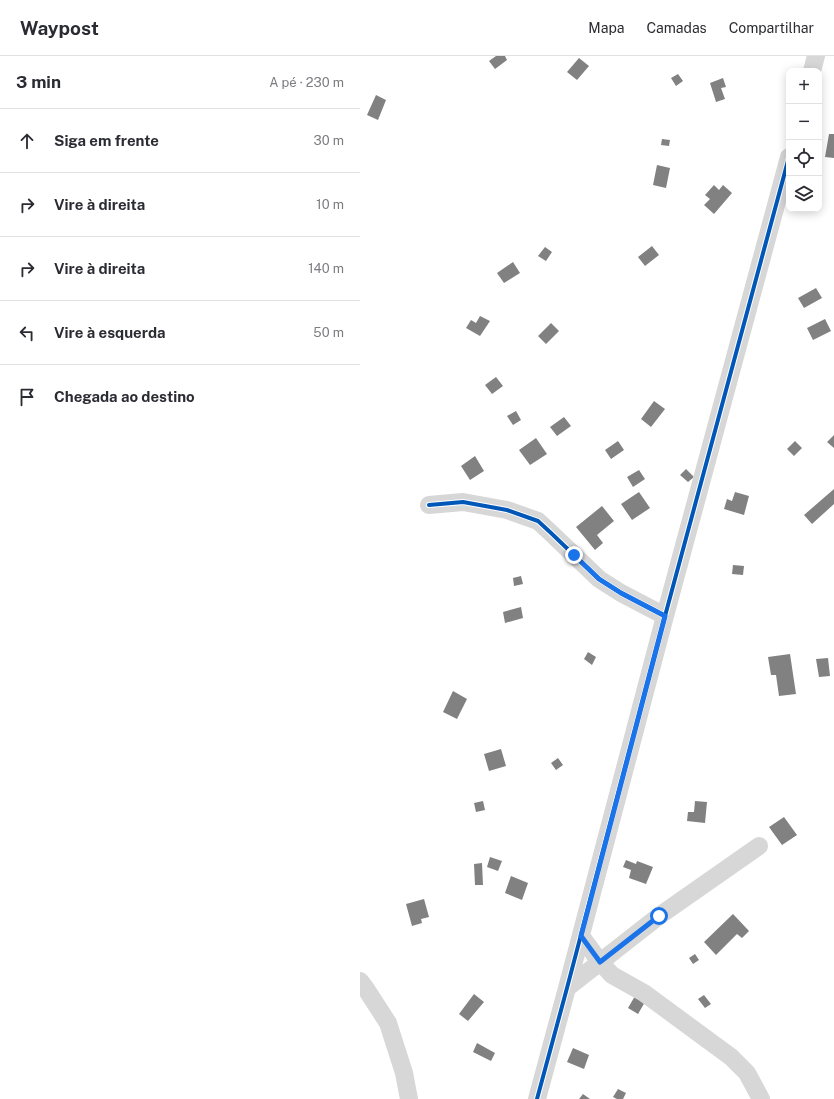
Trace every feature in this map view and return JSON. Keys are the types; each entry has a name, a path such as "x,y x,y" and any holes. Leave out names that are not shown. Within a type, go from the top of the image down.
{"street":[{"path":"813,68 816,56"},
{"path":"537,1099 786,168"},
{"path":"429,504 462,502 507,510 538,521 599,579 621,593 665,616"},
{"path":"567,988 659,916 759,846"},
{"path":"581,936 600,962 612,975 644,993 731,1057 747,1073 761,1099"},
{"path":"360,981 388,1024 404,1073 409,1099"}],"building":[{"path":"496,56 505,56 507,60 495,69 489,61"},
{"path":"579,58 589,66 577,80 567,72"},
{"path":"678,74 683,81 676,86 671,78"},
{"path":"723,78 726,87 721,88 725,99 716,102 710,83"},
{"path":"376,95 386,100 378,120 367,115"},
{"path":"829,134 834,134 834,158 825,157"},
{"path":"662,139 670,140 669,146 661,145"},
{"path":"657,165 670,168 666,188 653,185"},
{"path":"714,185 719,190 723,185 732,193 714,214 704,205 710,199 705,195"},
{"path":"652,246 659,255 645,266 638,257"},
{"path":"545,247 552,252 546,261 538,256"},
{"path":"513,262 520,273 504,283 497,273"},
{"path":"816,288 822,298 804,308 798,298"},
{"path":"480,316 490,321 480,336 466,328 471,320 476,323"},
{"path":"825,319 831,331 813,340 807,328"},
{"path":"551,323 559,331 546,344 538,336"},
{"path":"496,377 503,386 492,394 485,385"},
{"path":"654,401 665,409 651,427 641,419"},
{"path":"516,411 521,420 513,425 507,416"},
{"path":"564,417 571,426 557,436 550,427"},
{"path":"834,435 834,448 827,442"},
{"path":"536,438 547,454 530,465 519,450"},
{"path":"618,441 624,450 611,459 605,450"},
{"path":"795,441 802,448 794,456 787,449"},
{"path":"475,456 484,471 470,480 461,466"},
{"path":"686,469 694,477 688,482 680,475"},
{"path":"639,470 645,479 633,487 627,477"},
{"path":"834,489 834,504 812,524 804,515"},
{"path":"639,492 650,508 632,520 621,504"},
{"path":"735,492 749,496 744,515 724,509 727,499 732,501"},
{"path":"602,506 614,521 597,535 603,543 595,550 576,527"},
{"path":"733,565 744,566 743,575 732,574"},
{"path":"521,576 523,584 514,586 513,578"},
{"path":"521,607 523,618 505,623 503,612"},
{"path":"588,652 596,657 592,665 584,659"},
{"path":"790,654 796,694 779,696 776,675 771,675 768,657"},
{"path":"828,658 830,676 819,677 816,659"},
{"path":"453,691 467,699 457,719 443,712"},
{"path":"501,749 506,766 489,771 484,754"},
{"path":"558,758 563,765 556,770 551,763"},
{"path":"483,801 485,810 476,812 474,803"},
{"path":"695,801 707,802 705,823 687,821 688,812 694,812"},
{"path":"784,817 797,835 782,845 769,827"},
{"path":"490,857 502,861 498,871 487,867"},
{"path":"626,860 636,864 637,861 653,867 646,884 629,878 631,870 623,867"},
{"path":"482,863 483,885 475,885 474,864"},
{"path":"511,876 528,883 522,900 505,893"},
{"path":"424,899 429,917 421,919 422,923 412,926 406,904"},
{"path":"733,914 749,931 742,938 737,934 716,955 704,942"},
{"path":"695,954 699,960 693,964 689,958"},
{"path":"474,994 484,1002 468,1021 459,1014"},
{"path":"704,995 711,1004 705,1008 698,999"},
{"path":"635,996 645,1002 638,1014 628,1008"},
{"path":"477,1043 495,1053 491,1061 473,1052"},
{"path":"573,1048 589,1055 584,1069 567,1062"},
{"path":"618,1089 626,1093 623,1099 613,1097"},
{"path":"583,1094 590,1099 579,1099"}],"cycle path":[{"path":"537,1099 786,168"},
{"path":"429,505 463,502 507,510 538,521 599,579 621,593 665,616"}],"route":[{"path":"574,555 599,579 621,593 665,616 581,936 600,962 659,916"}]}
